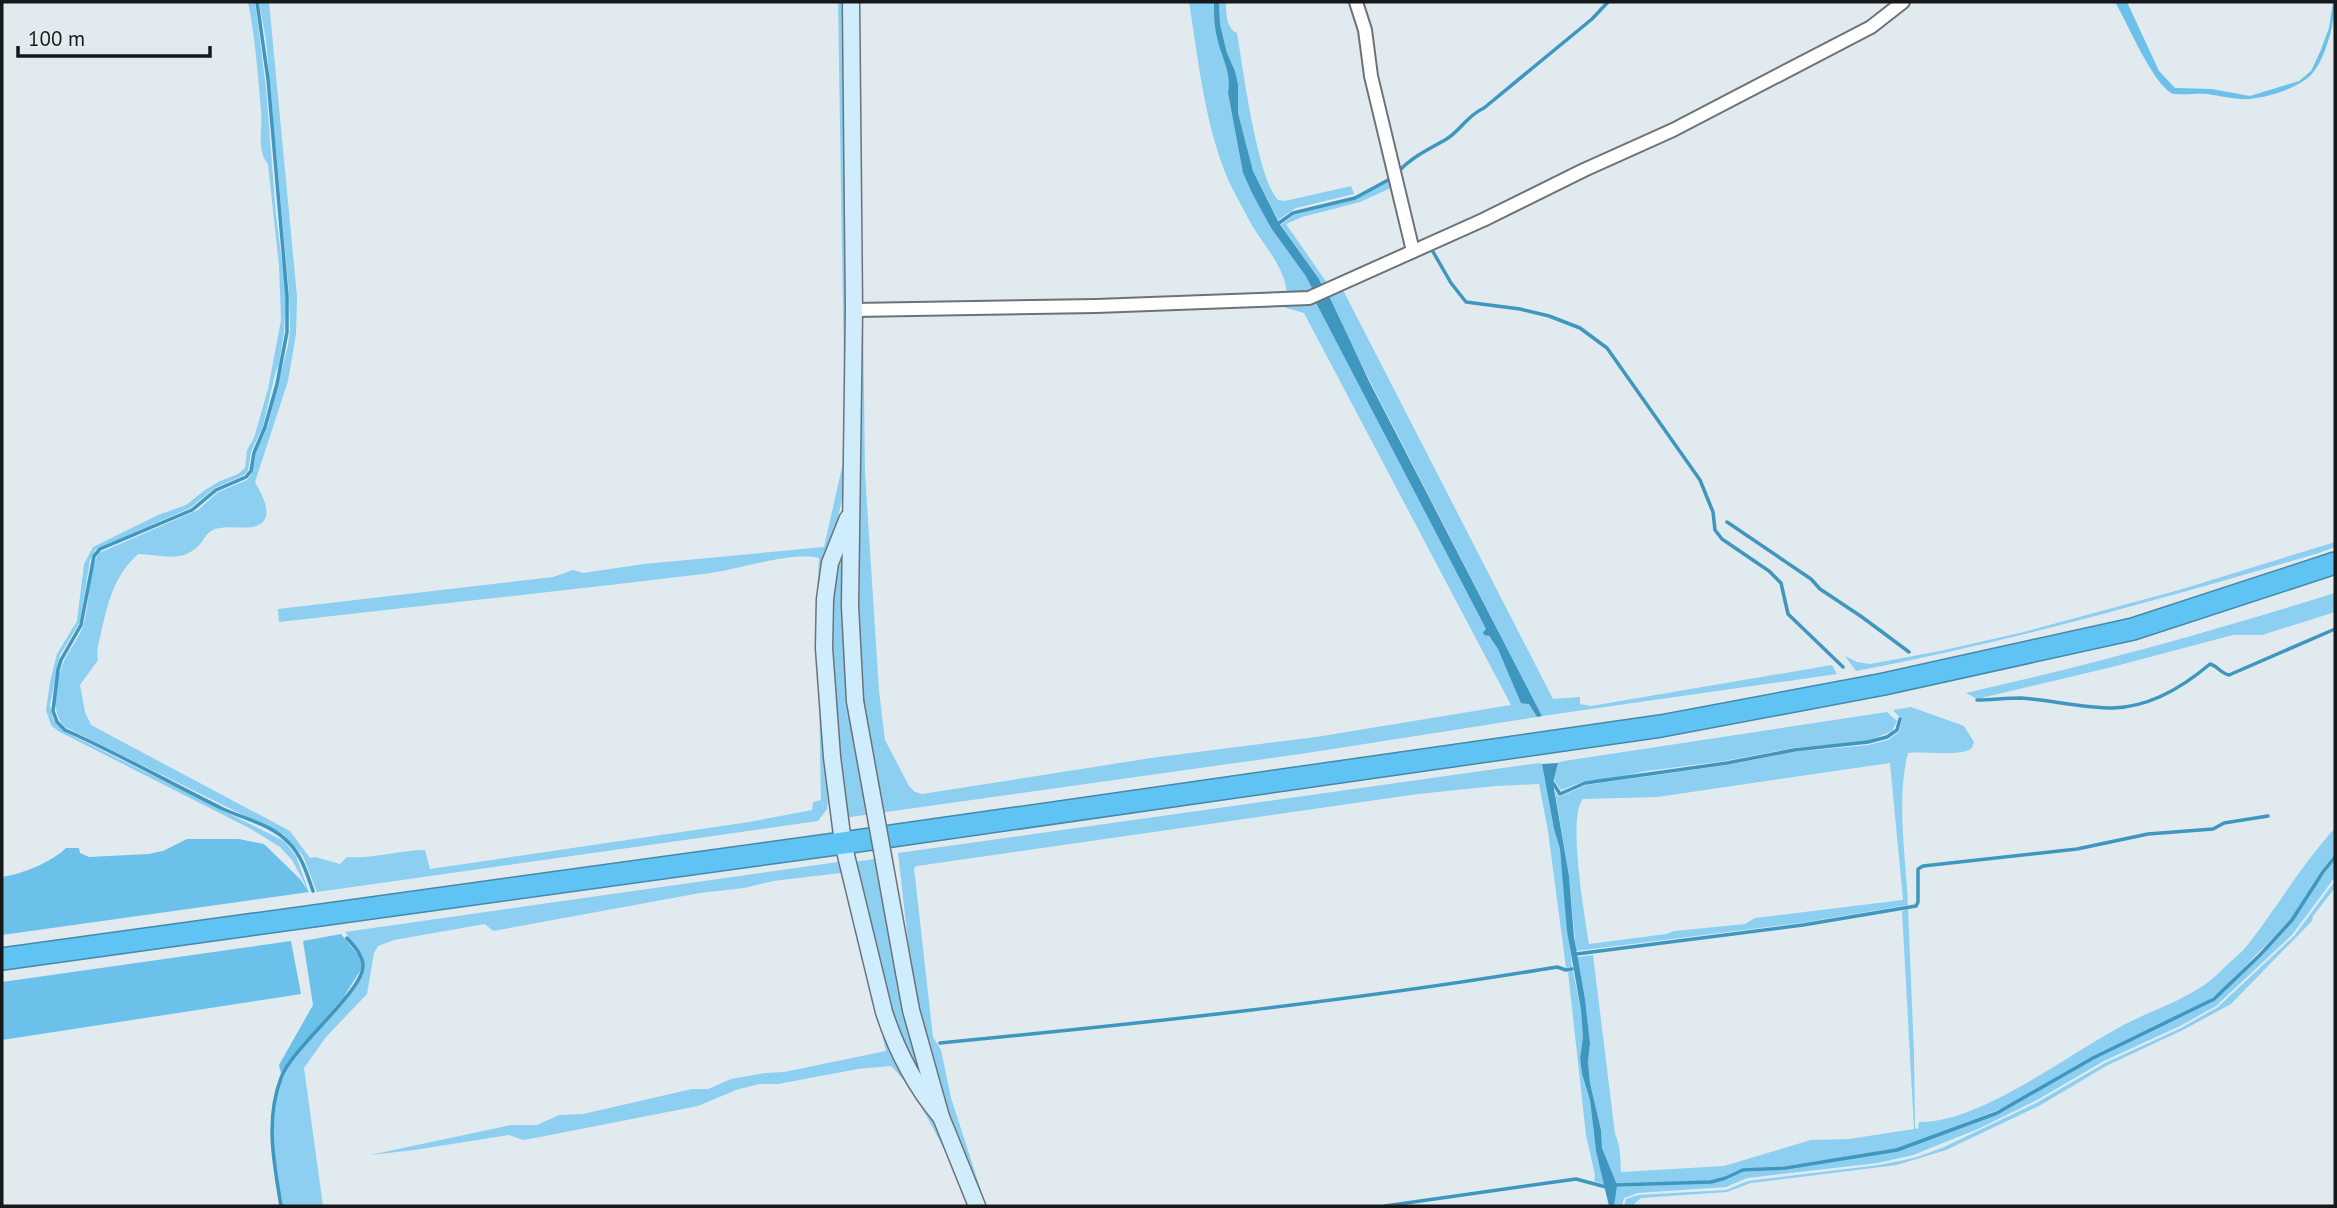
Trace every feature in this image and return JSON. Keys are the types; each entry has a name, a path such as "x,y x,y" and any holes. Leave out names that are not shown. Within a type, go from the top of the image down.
{"highway":[{"path":"2,958 843,843 1661,726 1884,684 2133,629 2335,564"}],"street":[{"path":"851,2 854,310 850,606 855,701 911,1010 941,1117 977,1206"},
{"path":"1356,2 1365,30 1371,76 1413,251"},
{"path":"854,310 1096,306 1308,298 1673,130 1871,27 1903,2"},
{"path":"851,511 830,563 825,599 825,662 832,757 843,843 892,1037 910,1076 941,1117"}],"shaded area":[{"path":"248,2 255,2 286,294 279,364 263,426 251,452 248,471 244,475 215,488 190,508 95,550 90,560 80,622 60,655 50,705 57,725 73,736 284,841 296,856 309,892 292,860 280,847 251,829 58,731 51,725 46,710 57,654 77,621 84,564 93,547 158,515 186,505 205,490 245,468 247,450 254,438 268,389 281,320 279,266 268,164 261,146 259,83"},
{"path":"259,2 269,2 297,296 296,334 288,381 255,482 266,507 265,519 253,527 215,529 196,548 183,555 168,557 138,554 130,562 109,600 98,646 98,660 80,685 85,712 91,725 290,831 310,858 340,864 347,857 425,850 430,869 749,822 812,810 813,802 821,800 817,597 819,558 792,557 703,574 279,622 278,609 553,577 573,570 583,573 644,564 824,547 843,463 845,435 838,2 846,2 849,464 836,528 821,654 828,802 827,809 818,821 317,892 303,856 284,835 67,728 61,722 57,715 55,697 58,678 84,623 93,568 99,553 198,510 218,492 247,480 252,473 256,453 268,425 290,330 266,40"},
{"path":"1189,2 1214,2 1215,21 1230,81 1228,93 1243,173 1271,228 1313,290 1305,294 1287,297 1283,276 1249,220 1225,172 1207,109"},
{"path":"1214,2 1219,2 1220,24 1238,84 1238,113 1253,171 1279,223 1319,279 1322,286 1313,290 1271,228 1243,173 1228,93 1227,71 1216,33"},
{"path":"1219,2 1226,2 1229,24 1237,33 1257,146 1270,188 1278,200 1285,201 1351,186 1354,194 1296,208 1278,220 1253,171 1238,113 1238,84 1220,23"},
{"path":"2115,2 2127,2 2159,71 2175,88 2212,89 2250,96 2299,81 2311,71 2329,28 2335,2 2328,41 2310,76 2282,92 2245,99 2171,93 2148,64"},
{"path":"1391,180 1393,187 1360,202 1302,217 1286,224 1327,283 1322,286 1281,225 1294,215 1356,199"},
{"path":"1342,288 1553,699 1580,697 1580,704 1591,706 1832,665 1837,674 1542,716 1334,311 1328,294"},
{"path":"1328,294 1369,381 1542,716 1537,717 1529,704 1521,703 1498,649 1489,636 1484,635 1486,629 1314,299"},
{"path":"1314,299 1486,629 1483,632 1500,653 1522,700 1529,704 1537,717 1307,753 843,818 828,647 833,568 847,541 844,637 847,698 856,640 861,437 858,319 863,314 865,473 879,691 885,740 909,786 915,792 922,794 1151,758 1316,737 1511,705 1304,313 1276,305 1304,304"},
{"path":"2335,542 2335,547 2262,570 2089,618 1973,646 1856,671 1845,656 1870,664 2024,632 2179,590"},
{"path":"2335,593 2335,612 2262,635 2233,635 1977,699 1966,693 2152,647"},
{"path":"1911,707 1964,726 1974,742 1972,748 1967,751 1908,753 1902,809 1908,905 1801,923 1576,951 1569,876 1555,791 1559,797 1586,785 1727,765 1794,752 1868,745 1888,740 1899,732 1902,720 1893,710","holes":["1890,763 1903,900 1755,918 1745,924 1589,944 1578,868 1578,809 1583,799 1657,797"]},
{"path":"1887,712 1897,721 1892,731 1868,741 1793,748 1724,761 1647,771 1585,781 1561,790 1554,780 1558,763 1564,761"},
{"path":"1558,763 1553,783 1569,876 1574,937 1585,999 1590,1043 1590,1083 1601,1130 1602,1148 1617,1185 1614,1206 1609,1206 1596,1151 1590,1100 1582,1074 1581,1010 1567,931 1560,849 1542,764"},
{"path":"1542,764 1560,849 1572,967 1566,968 1539,784 1418,794 914,868 933,1037 941,1050 951,1098 986,1206 979,1206 947,1118 933,1057 914,994 898,853"},
{"path":"2335,828 2335,856 2291,919 2222,990 2201,1006 2093,1057 2011,1105 1897,1149 1785,1166 1743,1169 1711,1181 1616,1184 1602,1148 1601,1130 1590,1083 1590,1043 1577,957 1593,955 1621,1172 1724,1166 1811,1140 1849,1139 1914,1129 1902,911 1908,909 1915,1128 1918,1129 1919,1122 1968,1112 1994,1100 2118,1028 2184,997 2209,982 2247,946 2312,855"},
{"path":"187,839 239,839 264,844 300,879 309,892 2,935 2,877 36,867 66,848 79,848 80,853 89,857 148,854 163,851"},
{"path":"881,858 922,1078 897,1040 854,862"},
{"path":"2335,859 2335,877 2292,935 2216,1006 2104,1061 2037,1100 1978,1129 1913,1155 1878,1163 1747,1178 1726,1187 1638,1193 1624,1198 1622,1206 1614,1206 1616,1187 1711,1183 1727,1180 1743,1172 1786,1169 1898,1151 1998,1114 2094,1059 2214,1000 2261,956 2293,921"},
{"path":"845,861 871,971 939,1127 953,1166 917,1100 891,1066 858,1069 778,1084 759,1084 736,1090 698,1106 523,1140 509,1135 370,1155 511,1125 537,1125 559,1115 583,1114 692,1089 708,1089 731,1079 784,1072 886,1051 847,886 841,873 700,893 493,931 485,924 394,940 378,946 374,953 367,994 326,1037 304,1068 323,1206 282,1206 273,1140 274,1106 291,1062 350,993 365,969 362,955 345,932"},
{"path":"2335,881 2335,888 2312,921 2231,1004 2108,1065 2039,1106 1946,1150 1897,1165 1751,1183 1727,1192 1641,1198 1632,1206 1624,1206 1626,1199 1638,1195 1726,1190 1748,1181 1879,1165 1914,1158 1942,1148 2038,1102 2105,1063 2181,1028 2218,1007 2294,936"},
{"path":"341,934 359,956 362,968 343,998 281,1073 279,1065 313,1005 303,941"},
{"path":"291,941 301,994 2,1040 2,982"},
{"path":"1573,971 1581,1010 1582,1074 1590,1100 1596,1151 1606,1185 1594,1181 1586,1135 1568,972"}],"waterway":[{"path":"257,2 268,79 287,296 287,332 265,427 254,453 251,471 246,477 216,490 192,510 100,549 94,556 81,625 58,670 53,711 57,722 65,730 275,832 289,843 297,854 313,891"},
{"path":"1399,171 1415,157 1451,136 1473,115 1592,19 1608,2"},
{"path":"1279,223 1293,213 1355,198 1390,179"},
{"path":"1432,250 1451,283 1466,302 1549,316 1580,328 1607,348 1700,480 1713,512 1715,530 1722,539 1769,571 1781,583 1788,614 1843,667"},
{"path":"1727,522 1811,579 1820,589 1909,652"},
{"path":"1977,700 2021,698 2090,707 2126,707 2165,694 2210,664 2229,675 2335,629"},
{"path":"1553,783 1560,794 1585,783 1727,763 1794,750 1868,742 1887,737 1897,730 1900,719"},
{"path":"1576,954 1803,925 1916,906 1918,869 1923,866 2077,849 2148,834 2213,829 2224,823 2268,816"},
{"path":"1617,1185 1711,1182 1743,1170 1785,1168 1897,1150 1997,1113 2093,1058 2214,999 2292,920 2335,857"},
{"path":"281,1206 272,1142 276,1094 288,1065 341,1004 361,976 361,957 347,938"},
{"path":"940,1043 1249,1010 1557,967 1572,969"},
{"path":"1385,1206 1576,1179 1606,1187"}]}
